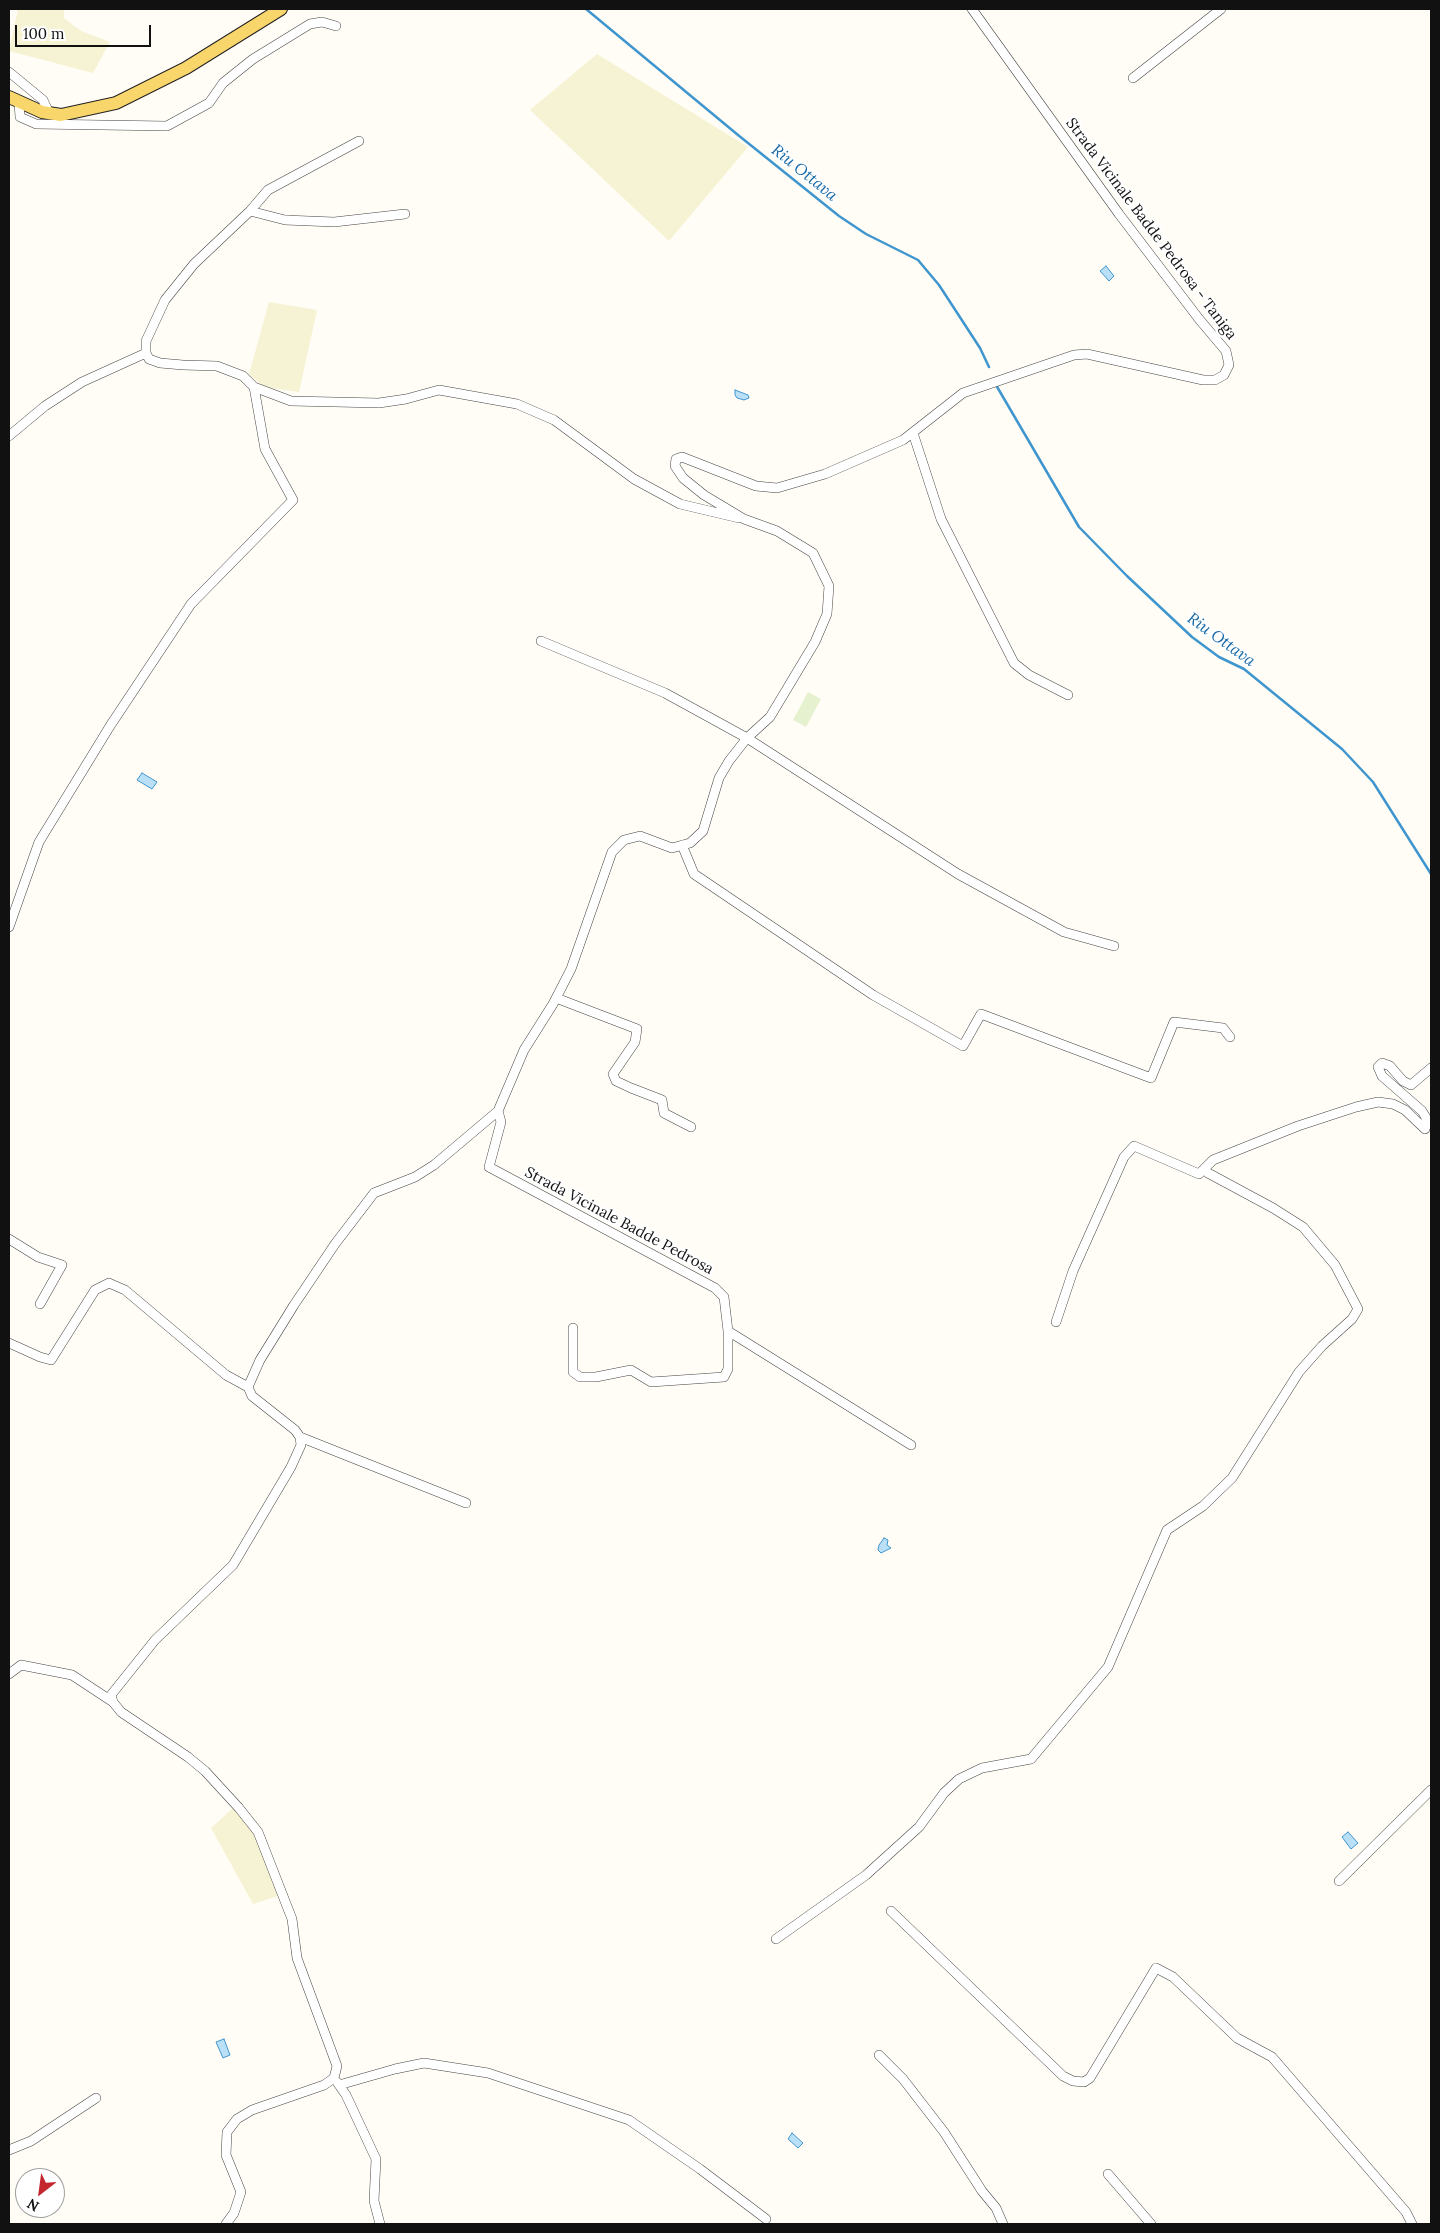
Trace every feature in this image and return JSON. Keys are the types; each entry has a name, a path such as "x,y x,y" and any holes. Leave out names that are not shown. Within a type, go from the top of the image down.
{"main road":[{"path":"14,100 49,113 61,115 116,103 186,68 281,9"}],"street":[{"name":"Strada Vicinale Badde Pedrosa - Taniga","path":"744,519 704,494 683,478 674,466 676,459 682,457 756,486 777,488 825,474 903,440 962,393 1074,355 1087,354 1203,380 1214,380 1224,375 1229,365 1226,351 1199,320 1119,214 972,9"},
{"path":"1133,78 1221,9"},
{"path":"14,100 20,117 36,124 167,126 209,103 223,83 253,59 310,24 322,22 336,26"},
{"path":"9,72 43,100 49,113"},
{"path":"248,1387 260,1360 294,1304 335,1244 374,1193 415,1178 434,1165 498,1112 524,1050 556,998 571,968 612,852 624,840 640,836 672,848 690,843 703,832 719,778 729,761 747,738 770,717 815,642 828,614 829,586 813,553 777,531 744,519 680,504 634,479 554,420 517,404 439,390 406,399 378,403 290,401 254,387 243,376 217,366 160,363 149,359 146,353 146,341 166,300 194,264 250,211 268,190 359,141"},
{"path":"250,211 285,220 334,222 405,214"},
{"path":"9,436 45,406 82,382 146,353"},
{"path":"9,927 39,842 110,726 191,604 293,500 265,449 254,387"},
{"path":"913,433 941,519 1014,663 1029,675 1068,695"},
{"path":"541,641 661,691 747,738 958,874 1064,932 1114,946"},
{"path":"682,845 694,874 876,996 963,1046 981,1014 1150,1078 1174,1022 1222,1028 1230,1037"},
{"path":"556,998 637,1028 635,1042 613,1074 616,1081 662,1100 664,1113 691,1127"},
{"path":"1056,1322 1073,1271 1124,1157 1134,1146 1199,1174 1213,1160 1298,1126 1356,1107 1378,1102 1393,1104 1406,1110 1425,1129 1428,1120 1422,1111 1382,1076 1378,1067 1382,1063 1390,1066 1403,1081 1411,1085 1431,1068"},
{"name":"Strada Vicinale Badde Pedrosa","path":"498,1112 502,1122 489,1167 715,1288 724,1297 728,1331"},
{"path":"776,1939 866,1875 919,1827 944,1793 959,1778 982,1768 1031,1758 1108,1667 1167,1530 1203,1506 1232,1478 1299,1372 1322,1346 1352,1320 1358,1309 1335,1265 1303,1227 1204,1169"},
{"path":"9,1239 38,1257 62,1265 40,1304"},
{"path":"9,1343 51,1360 96,1290 108,1283 125,1290 226,1375 248,1387 252,1396 295,1430 300,1437 301,1445 291,1466 233,1564 155,1640 128,1671 111,1695 113,1702"},
{"path":"573,1328 573,1372 580,1377 596,1377 631,1370 651,1382 724,1377 728,1369 728,1331"},
{"path":"728,1331 911,1445"},
{"path":"300,1437 466,1504"},
{"path":"9,1674 22,1665 72,1675 113,1702 121,1712 188,1757 205,1771 258,1832 292,1919 297,1958 337,2066 337,2081 346,2095 376,2159 374,2201 380,2224"},
{"path":"1338,1881 1431,1790"},
{"path":"891,1911 1063,2076 1073,2081 1084,2082 1090,2078 1156,1968 1174,1977 1237,2038 1272,2057 1406,2212 1412,2224"},
{"path":"879,2055 903,2079 944,2132 982,2191 996,2208 1003,2224"},
{"path":"226,2224 234,2213 241,2192 226,2155 227,2132 237,2119 252,2110 337,2081 424,2063 488,2073 629,2120 700,2169 766,2219"},
{"path":"9,2150 31,2141 96,2098"},
{"path":"1108,2174 1151,2224"}],"shaded area":[{"path":"18,9 64,9 64,18 81,31 110,42 93,73 9,51"},
{"path":"597,54 748,147 669,241 530,110"},
{"path":"269,302 317,310 299,392 264,387 249,374"},
{"path":"234,1807 268,1846 278,1896 253,1904 211,1828"}],"green space":[{"path":"808,692 821,699 806,727 793,720"}],"water":[{"path":"1106,266 1114,276 1109,281 1100,271"},
{"path":"735,390 748,395 749,398 744,400 737,398"},
{"path":"142,773 157,782 152,789 137,780"},
{"path":"884,1538 888,1540 887,1545 891,1548 881,1553 878,1550 879,1545"},
{"path":"1348,1832 1358,1843 1351,1849 1342,1837"},
{"path":"224,2039 230,2055 223,2058 216,2042"},
{"path":"792,2133 803,2143 798,2148 788,2139"}],"waterway":[{"name":"Riu Ottava","path":"586,9 839,216 866,234 918,260 939,285 980,348 989,367"},
{"name":"Riu Ottava","path":"996,385 1079,527 1127,576 1192,637 1219,657 1244,669 1342,749 1373,782 1431,874"}]}
